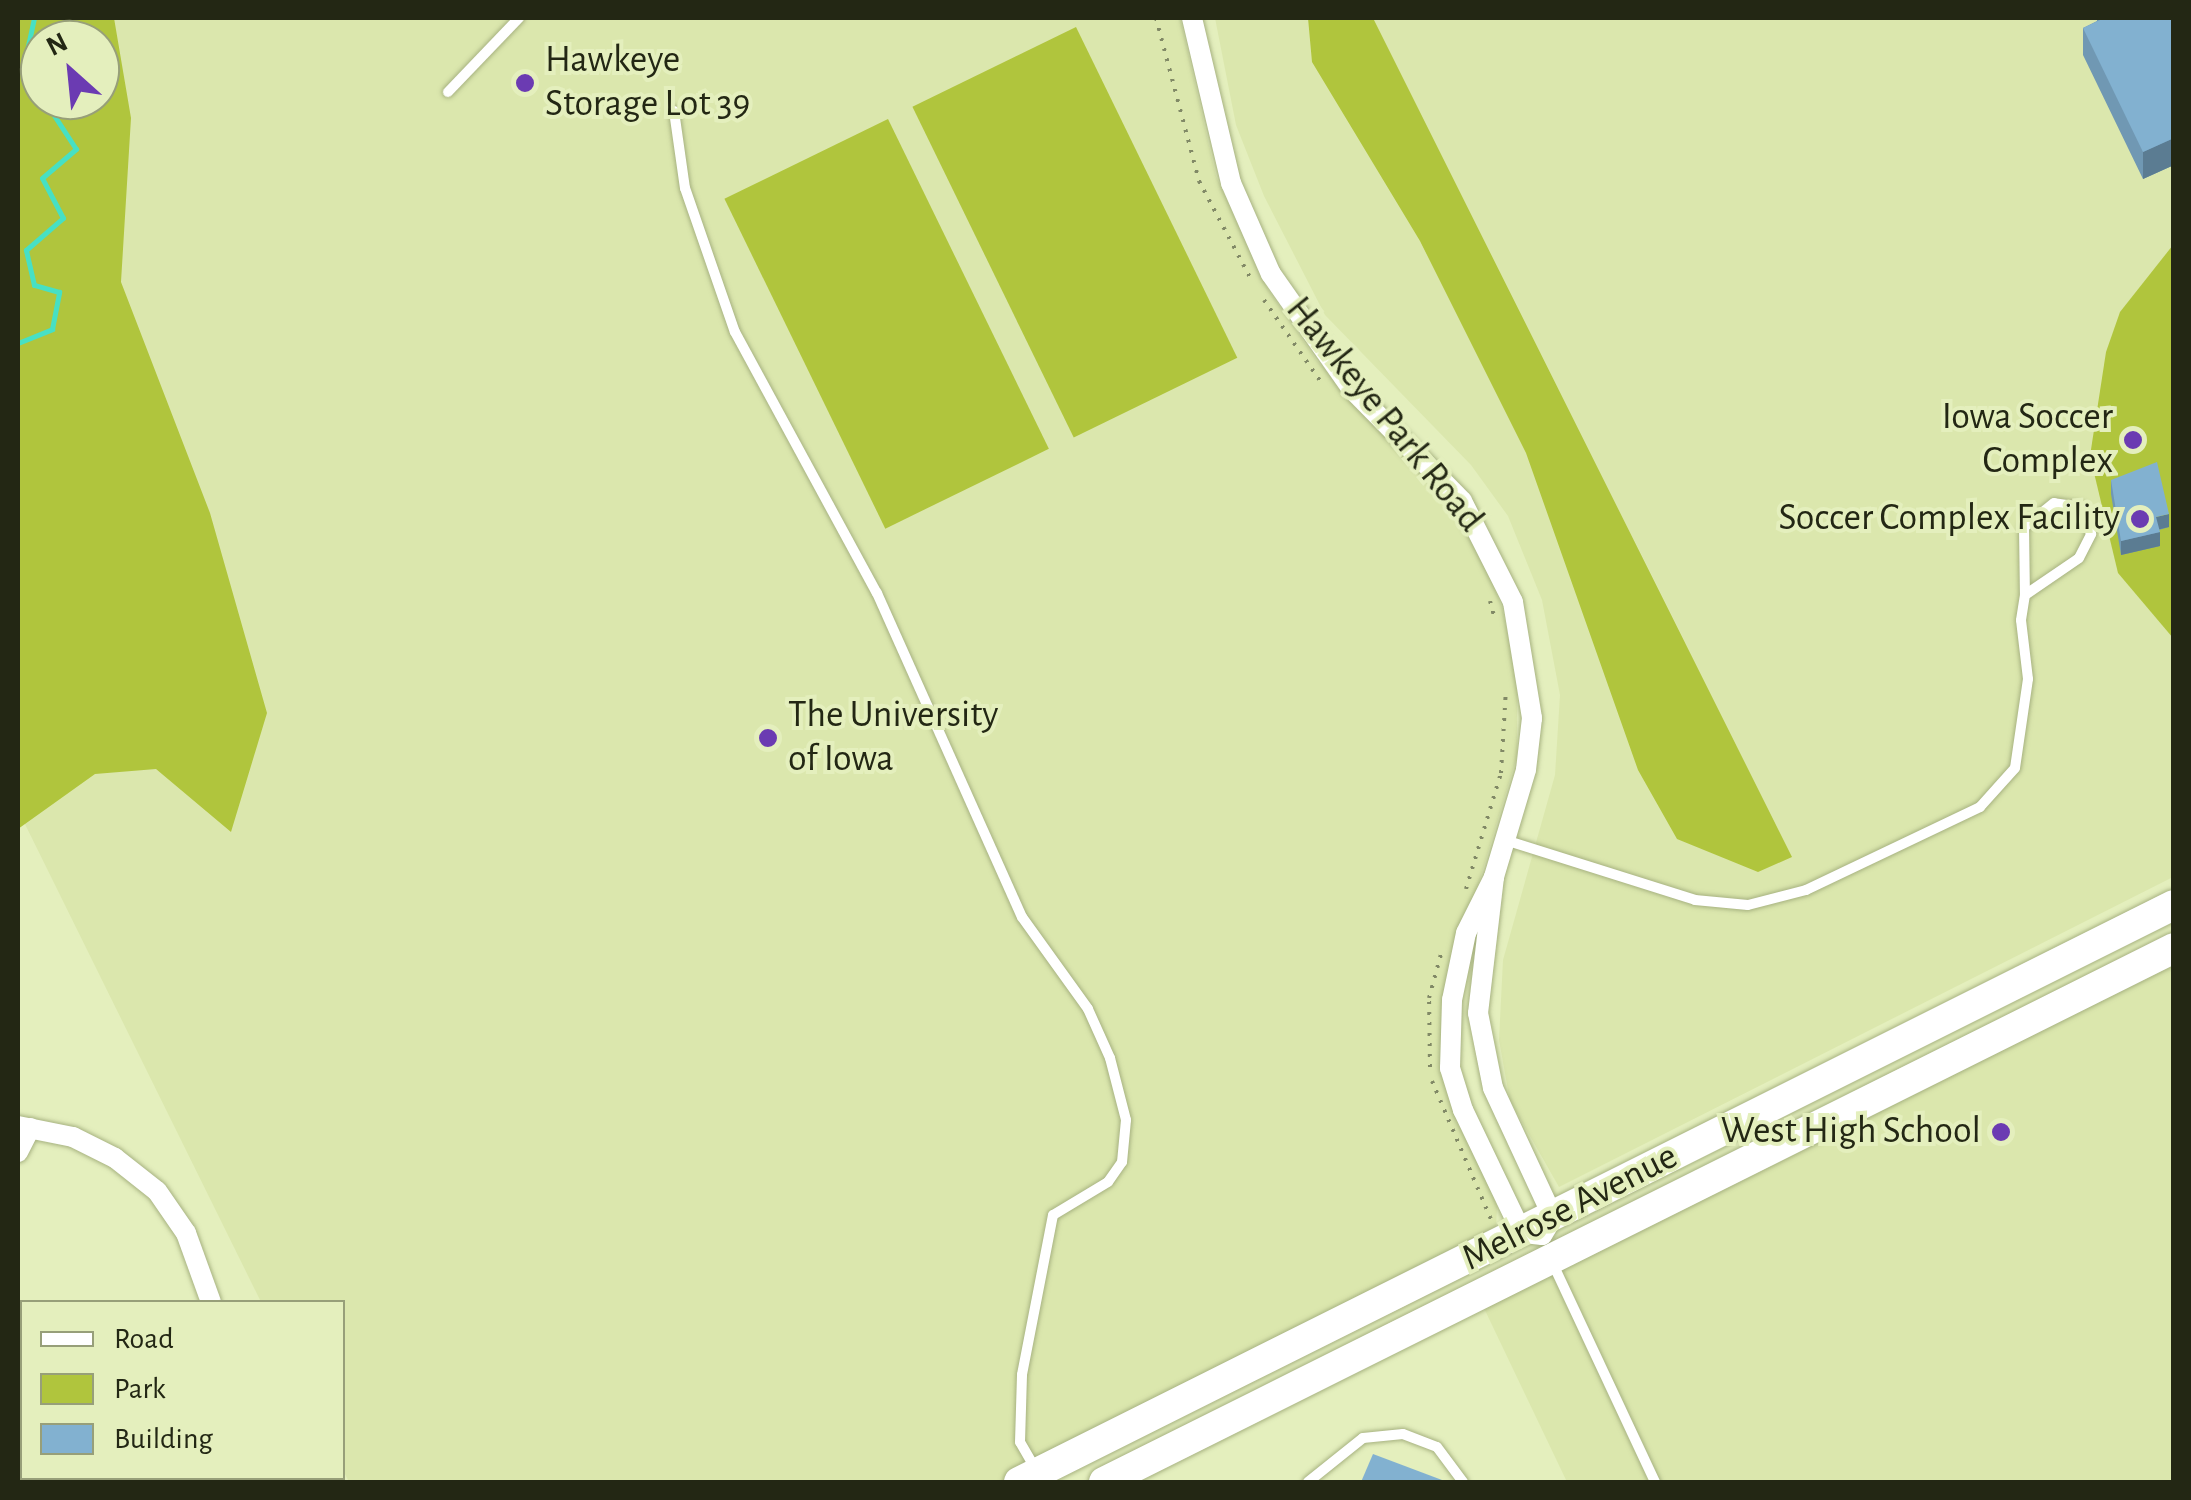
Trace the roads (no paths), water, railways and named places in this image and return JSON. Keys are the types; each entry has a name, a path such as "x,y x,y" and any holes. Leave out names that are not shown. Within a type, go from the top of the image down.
{"main road":[{"name":"Melrose Avenue","path":"1033,1479 1532,1234 2174,905"},
{"name":"Melrose Avenue","path":"1104,1482 1532,1234 2174,948"}],"street":[{"name":"Hawkeye Park Road","path":"1192,18 1231,183 1271,274 1351,388 1462,500 1514,602 1532,718 1526,770 1494,876 1479,990 1481,1041 1532,1234"},
{"name":"Hawkeye Park Road","path":"1494,876 1466,932 1448,1044 1463,1110 1532,1234"},
{"path":"18,1152 24,1127 94,1147 157,1191 186,1233 209,1300"}],"lane":[{"path":"448,92 520,18"},
{"path":"674,110 685,188 735,332 877,593 1022,917 1088,1009 1110,1058 1126,1120 1122,1162 1108,1182 1053,1215 1022,1375 1020,1442 1033,1479"},
{"path":"1505,840 1695,900 1748,904 1806,890 1980,807 2014,768 2028,679 2021,620 2025,596 2024,527 2054,503 2081,507 2091,534 2079,558 2025,596"},
{"path":"1532,1234 1655,1482"},
{"path":"1308,1482 1343,1448 1362,1438 1403,1434 1437,1446 1463,1482"}],"waterway":[{"path":"18,343 52,329 59,292 34,285 26,250 63,218 42,178 76,149 57,120"}],"place":[{"name":"Hawkeye Storage Lot 39","path":"525,83"},
{"name":"Iowa Soccer Complex","path":"2133,440"},
{"name":"Soccer Complex Facility","path":"2140,519"},
{"name":"The University of Iowa","path":"768,738"},
{"name":"West High School","path":"2001,1132"}]}
